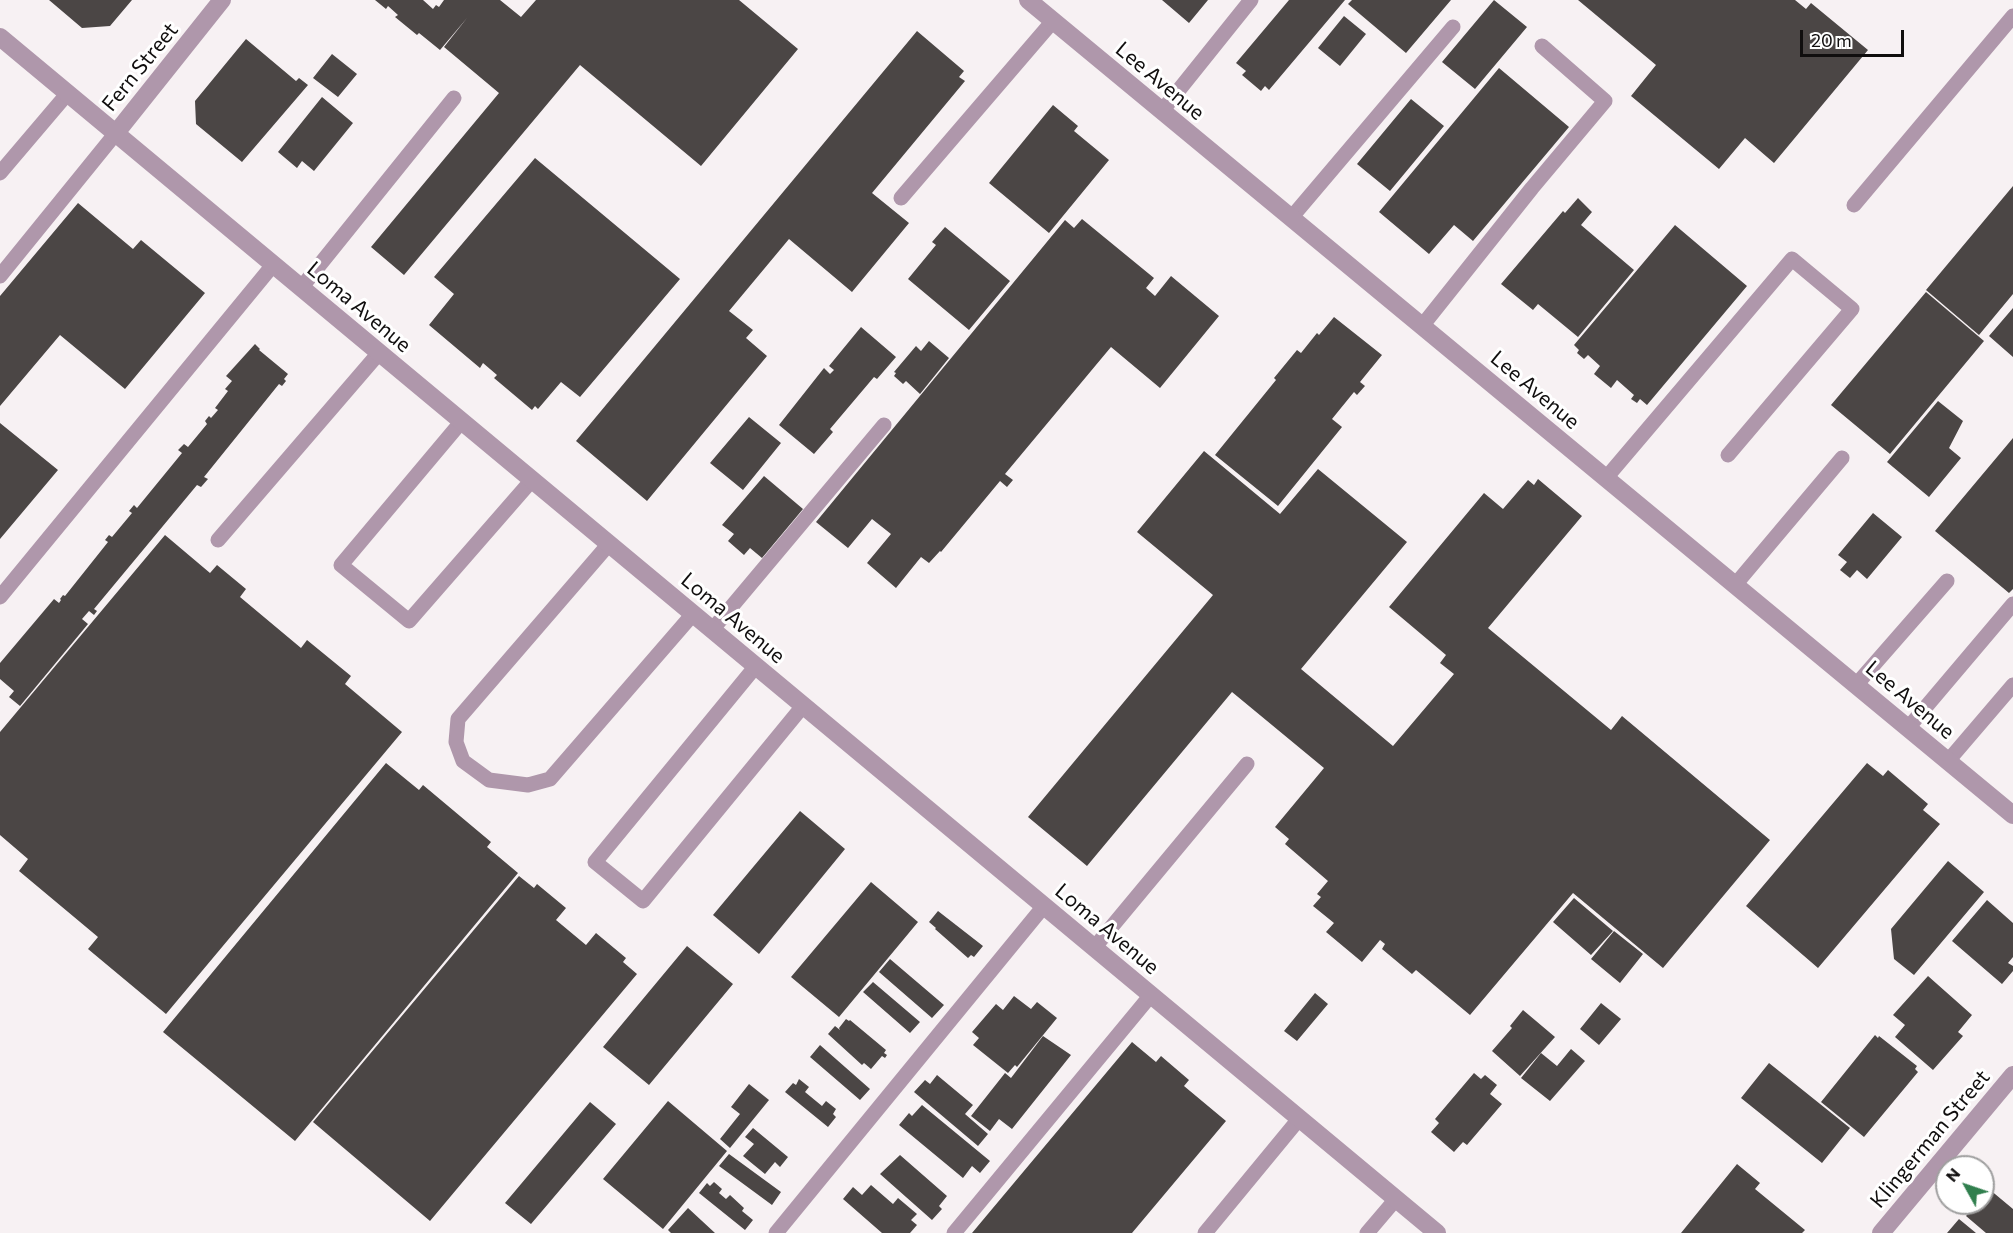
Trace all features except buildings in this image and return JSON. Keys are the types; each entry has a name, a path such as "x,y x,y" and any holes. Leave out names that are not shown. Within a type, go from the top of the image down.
{"street":[{"name":"Fern Street","path":"116,134 222,0"},
{"name":"Lee Avenue","path":"1028,0 2013,816"},
{"name":"Loma Avenue","path":"0,37 1437,1233"},
{"name":"Klingerman Street","path":"1881,1233 2013,1075"}],"lane":[{"path":"1162,111 1251,0"},
{"path":"1854,205 2013,16"},
{"path":"901,198 1053,21"},
{"path":"1291,218 1453,27"},
{"path":"1422,326 1605,101 1542,46"},
{"path":"0,173 68,93"},
{"path":"301,288 454,98"},
{"path":"0,276 116,134"},
{"path":"1606,478 1792,259 1852,309 1728,455"},
{"path":"0,597 273,265"},
{"path":"218,540 379,353"},
{"path":"462,421 341,565 409,621 532,480"},
{"path":"712,630 884,425"},
{"path":"1735,585 1842,458"},
{"path":"609,544 458,719 456,742 464,761 489,780 528,785 550,779 693,614"},
{"path":"1856,685 1947,581"},
{"path":"1908,728 2013,604"},
{"path":"756,666 595,862 643,901 803,706"},
{"path":"1948,761 2013,685"},
{"path":"1094,948 1247,764"},
{"path":"776,1233 1044,906"},
{"path":"954,1233 1151,995"},
{"path":"1205,1233 1299,1119"},
{"path":"1367,1233 1396,1199"}]}
